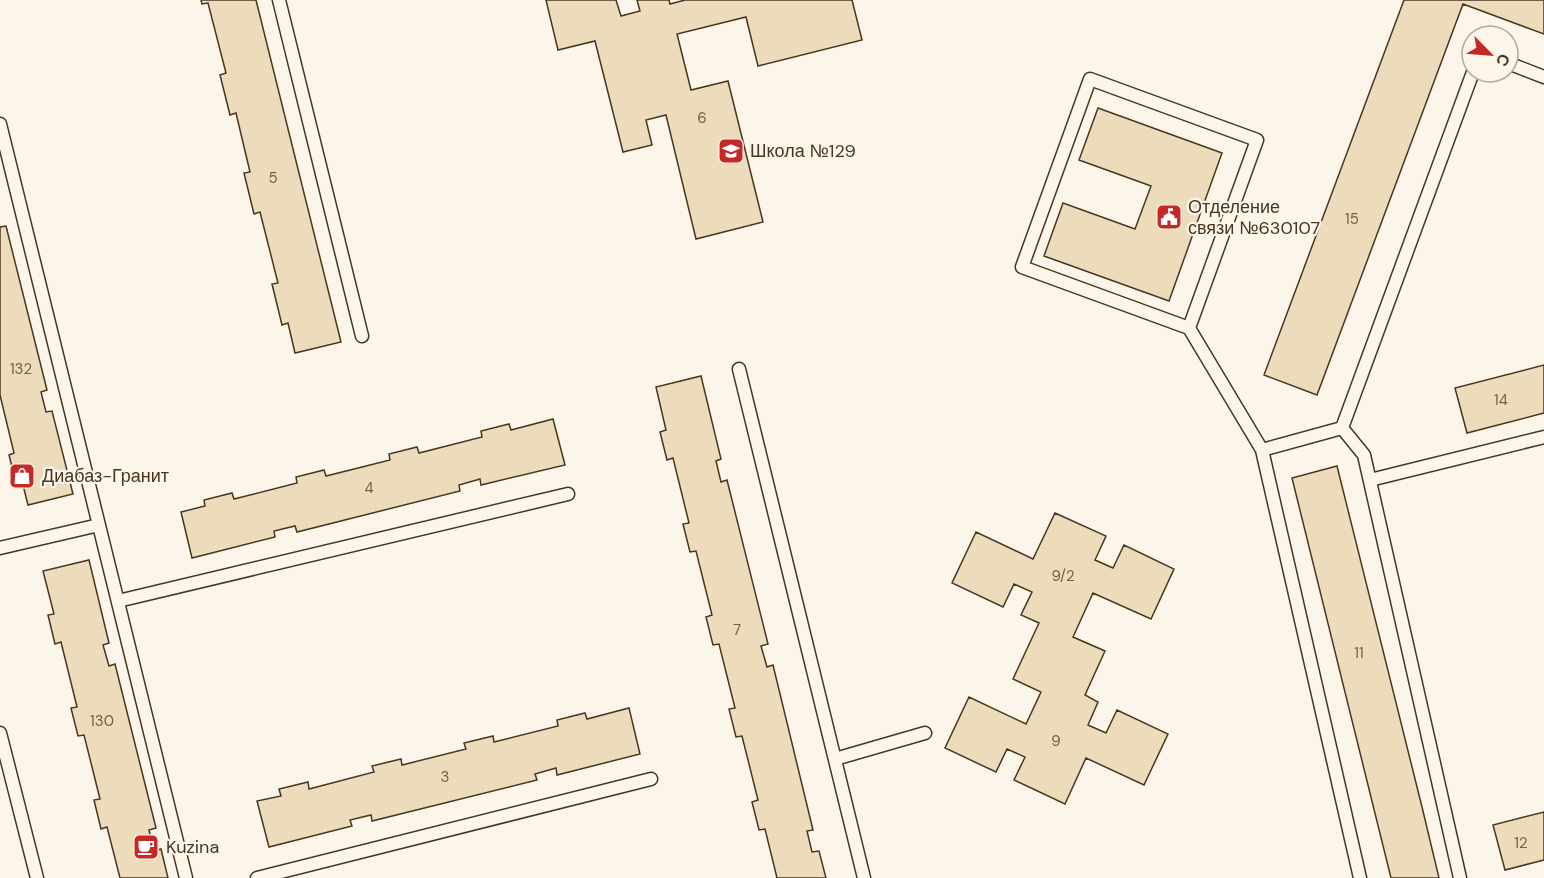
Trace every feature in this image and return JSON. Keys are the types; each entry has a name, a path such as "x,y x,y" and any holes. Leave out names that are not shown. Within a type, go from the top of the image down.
{"lane":[{"path":"279,0 362,336"},
{"path":"1520,68 1544,77"},
{"path":"1189,328 1257,140 1090,79 1022,267 1189,328 1262,450 1360,878"},
{"path":"1342,428 1469,84"},
{"path":"0,124 186,878"},
{"path":"739,369 864,878"},
{"path":"1262,450 1342,428"},
{"path":"1342,428 1364,455 1460,878"},
{"path":"1370,480 1544,437"},
{"path":"118,601 568,494"},
{"path":"0,548 99,525"},
{"path":"0,733 37,878"},
{"path":"835,759 925,733"},
{"path":"257,878 651,779"}],"building":[{"path":"201,0 256,0 341,342 295,353 288,323 282,325 272,284 278,283 260,212 254,214 244,173 250,172 236,113 230,115 220,75 226,73 208,3 202,4"},
{"path":"546,0 616,0 621,16 640,11 637,0 669,0 670,4 685,0 852,0 862,40 758,66 746,17 677,34 691,90 728,81 763,222 696,239 666,115 646,120 652,145 623,152 595,41 558,50"},
{"path":"1404,0 1544,0 1544,34 1463,4 1317,395 1264,375"},
{"path":"1098,108 1222,153 1169,301 1044,256 1063,203 1135,229 1151,186 1079,160"},
{"path":"6,226 47,390 41,392 46,412 52,411 73,494 28,505 22,481 16,483 9,455 14,453 0,395 0,227"},
{"path":"1544,365 1544,413 1467,433 1455,388"},
{"path":"701,376 721,459 716,461 721,482 727,480 768,644 761,646 767,667 773,665 813,830 807,831 812,852 819,851 826,878 777,878 765,829 759,830 752,802 758,800 742,736 736,737 729,709 735,708 719,644 713,645 706,617 712,615 696,551 690,552 683,524 689,523 673,458 667,460 660,432 666,430 656,387"},
{"path":"553,419 565,465 481,485 480,479 459,485 460,491 297,532 295,526 274,531 275,537 192,558 181,512 205,506 204,500 232,493 234,499 297,483 296,477 324,470 326,476 390,460 389,454 417,447 419,453 482,437 481,431 509,424 511,430"},
{"path":"1337,466 1439,878 1391,878 1292,478"},
{"path":"1055,513 1106,536 1095,560 1113,568 1124,545 1174,569 1151,619 1093,593 1073,637 1105,651 1085,695 1098,702 1088,725 1106,733 1117,710 1168,734 1144,785 1086,758 1065,804 1014,780 1025,757 1007,749 996,772 945,748 969,697 1026,724 1041,692 1013,679 1039,623 1021,615 1032,592 1014,584 1003,607 952,583 976,532 1033,559"},
{"path":"89,560 109,643 103,645 109,666 115,664 156,828 149,830 154,851 161,849 168,878 120,878 107,827 101,829 94,800 100,799 84,735 78,736 71,708 77,707 61,642 55,644 48,615 54,614 43,571"},
{"path":"629,708 640,754 557,775 556,768 535,774 537,780 372,821 371,815 350,820 352,826 269,847 257,801 281,796 279,789 308,782 309,789 374,772 372,766 401,759 402,765 466,749 464,743 493,736 494,742 558,726 557,720 585,713 587,719"},
{"path":"1544,812 1544,860 1505,870 1493,825"}],"place":[{"name":"Школа №129","path":"731,151"},
{"name":"Отделение связи №630107","path":"1169,217"},
{"name":"Диабаз-Гранит","path":"22,476"},
{"name":"Kuzina","path":"146,847"}]}
